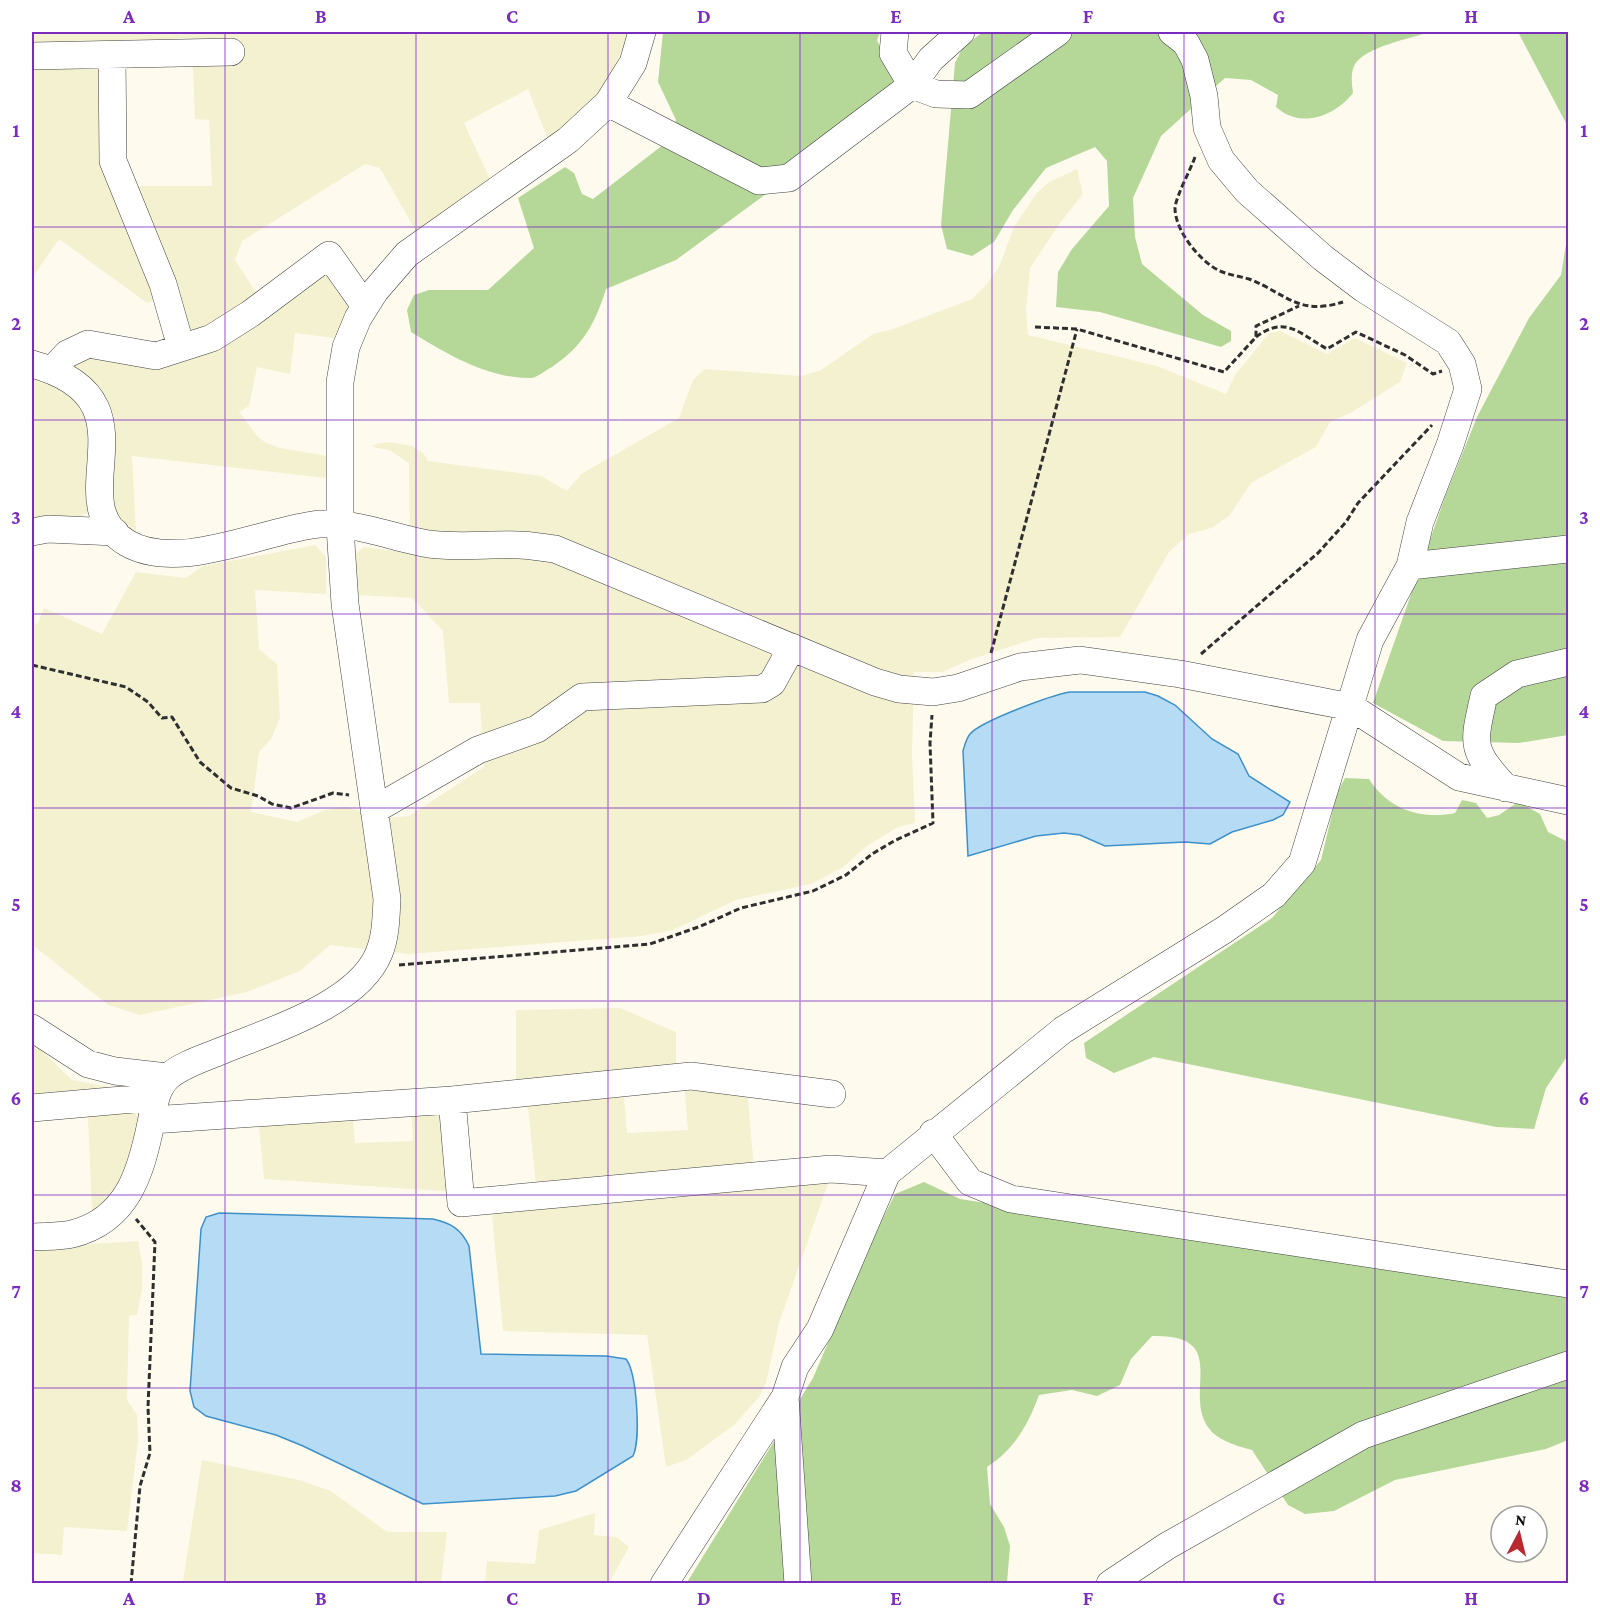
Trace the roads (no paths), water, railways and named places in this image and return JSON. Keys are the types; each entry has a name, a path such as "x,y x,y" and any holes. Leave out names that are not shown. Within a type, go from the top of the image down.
{"street":[{"path":"32,1238 72,1234 94,1226 122,1202 143,1163 158,1098 194,1062 320,1009 348,991 371,967 383,937 387,899 345,604 340,527 340,382 346,347 365,306 390,272 407,254 568,140 608,103 633,63 642,32"},
{"path":"895,32 893,53 912,85 936,94 969,95 1058,32"},
{"path":"608,103 759,181 789,178 912,85 931,59 961,32"},
{"path":"664,1584 785,1397 795,1367 820,1329 887,1173 933,1133 1063,1030 1224,930 1274,895 1302,863 1370,640 1410,566 1420,522 1450,445 1468,389 1462,364 1448,342 1365,289 1323,258 1247,191 1221,160 1207,128 1204,96 1195,60 1186,43 1172,32"},
{"path":"32,56 231,52"},
{"path":"112,55 113,161 163,284 181,347"},
{"path":"42,367 88,344 156,356 212,338 250,314 329,255 365,306"},
{"path":"42,367 76,383 90,399 99,416 104,434 98,491 101,509 115,532 141,550 160,555 186,553 315,524 368,529 428,544 466,547 522,544 555,549 875,682 899,689 933,692 958,688 1020,667 1080,660 1180,674 1351,707 1459,777 1569,801"},
{"path":"32,532 48,529 115,532"},
{"path":"1410,566 1569,549"},
{"path":"373,804 478,750 537,729 582,697 762,689 772,683 792,647"},
{"path":"1506,788 1484,763 1474,740 1484,696 1517,674 1569,662"},
{"path":"32,1028 88,1064 115,1071 158,1098"},
{"path":"32,1108 158,1098 452,1100 691,1076 832,1094"},
{"path":"452,1100 461,1203 831,1169 887,1173"},
{"path":"933,1133 970,1182 1011,1198 1569,1284"},
{"path":"1110,1584 1167,1546 1363,1435 1569,1365"},
{"path":"785,1397 798,1584"}],"water":[{"path":"1070,692 1145,692 1158,696 1175,705 1212,739 1238,754 1249,776 1290,802 1283,815 1232,832 1210,844 1185,842 1105,846 1080,835 1064,833 1036,836 968,856 963,751 970,734 1002,716 1033,703"},
{"path":"219,1213 433,1219 450,1225 463,1235 469,1246 481,1354 606,1356 626,1359 633,1378 637,1407 637,1436 633,1456 576,1491 555,1496 423,1504 276,1435 206,1416 194,1407 190,1391 201,1229 206,1217"}]}
